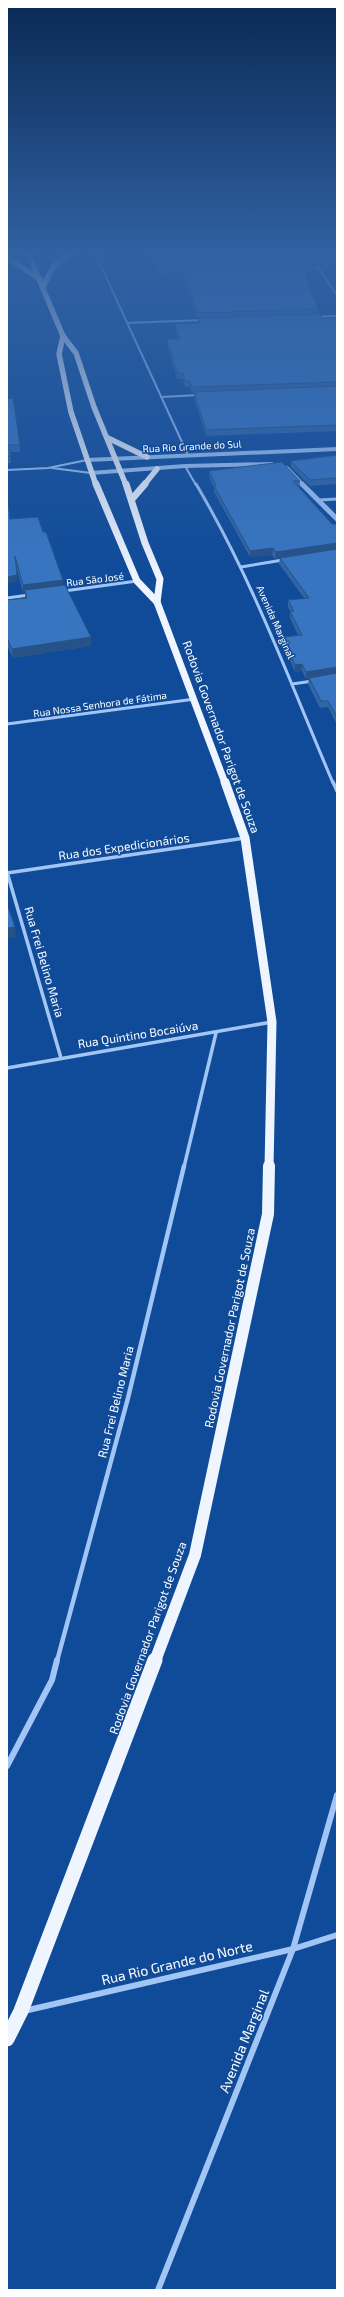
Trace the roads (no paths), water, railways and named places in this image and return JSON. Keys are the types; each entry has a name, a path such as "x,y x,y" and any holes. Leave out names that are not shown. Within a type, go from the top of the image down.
{"main road":[{"name":"Rodovia Governador Parigot de Souza","path":"7,2039 21,2011 195,1555 268,1214 272,1022 245,838 195,699 157,602 137,581 109,521 71,412 60,360"},
{"name":"Rodovia Governador Parigot de Souza","path":"78,360 94,407 132,499 145,542 160,579 157,602"},
{"path":"108,438 147,457"},
{"path":"132,499 157,468"}],"street":[{"path":"145,360 188,455"},
{"path":"161,397 201,395"},
{"name":"Rua Rio Grande do Sul","path":"7,470 48,468 87,460 116,458 337,449"},
{"path":"91,473 185,466 276,464"},
{"path":"283,464 337,519"},
{"name":"Avenida Marginal","path":"185,466 218,521 241,566 337,791"},
{"name":"Rua Rio Grande do Sul","path":"48,468 91,473"},
{"path":"319,500 337,499"},
{"path":"241,566 285,560"},
{"name":"Rua São José","path":"60,591 137,581"},
{"path":"7,598 38,594"},
{"path":"292,684 314,681"},
{"name":"Rua Nossa Senhora de Fátima","path":"7,724 195,699"},
{"name":"Rua dos Expedicionários","path":"7,873 245,838"},
{"name":"Rua Frei Belino Maria","path":"7,873 61,1058"},
{"name":"Rua Quintino Bocaiúva","path":"7,1068 272,1022"},
{"name":"Rua Frei Belino Maria","path":"7,1766 52,1680 128,1398 216,1032"},
{"name":"Avenida Marginal","path":"158,2290 293,1949 337,1795"},
{"name":"Rua Rio Grande do Norte","path":"21,2011 293,1949 337,1935"}]}
